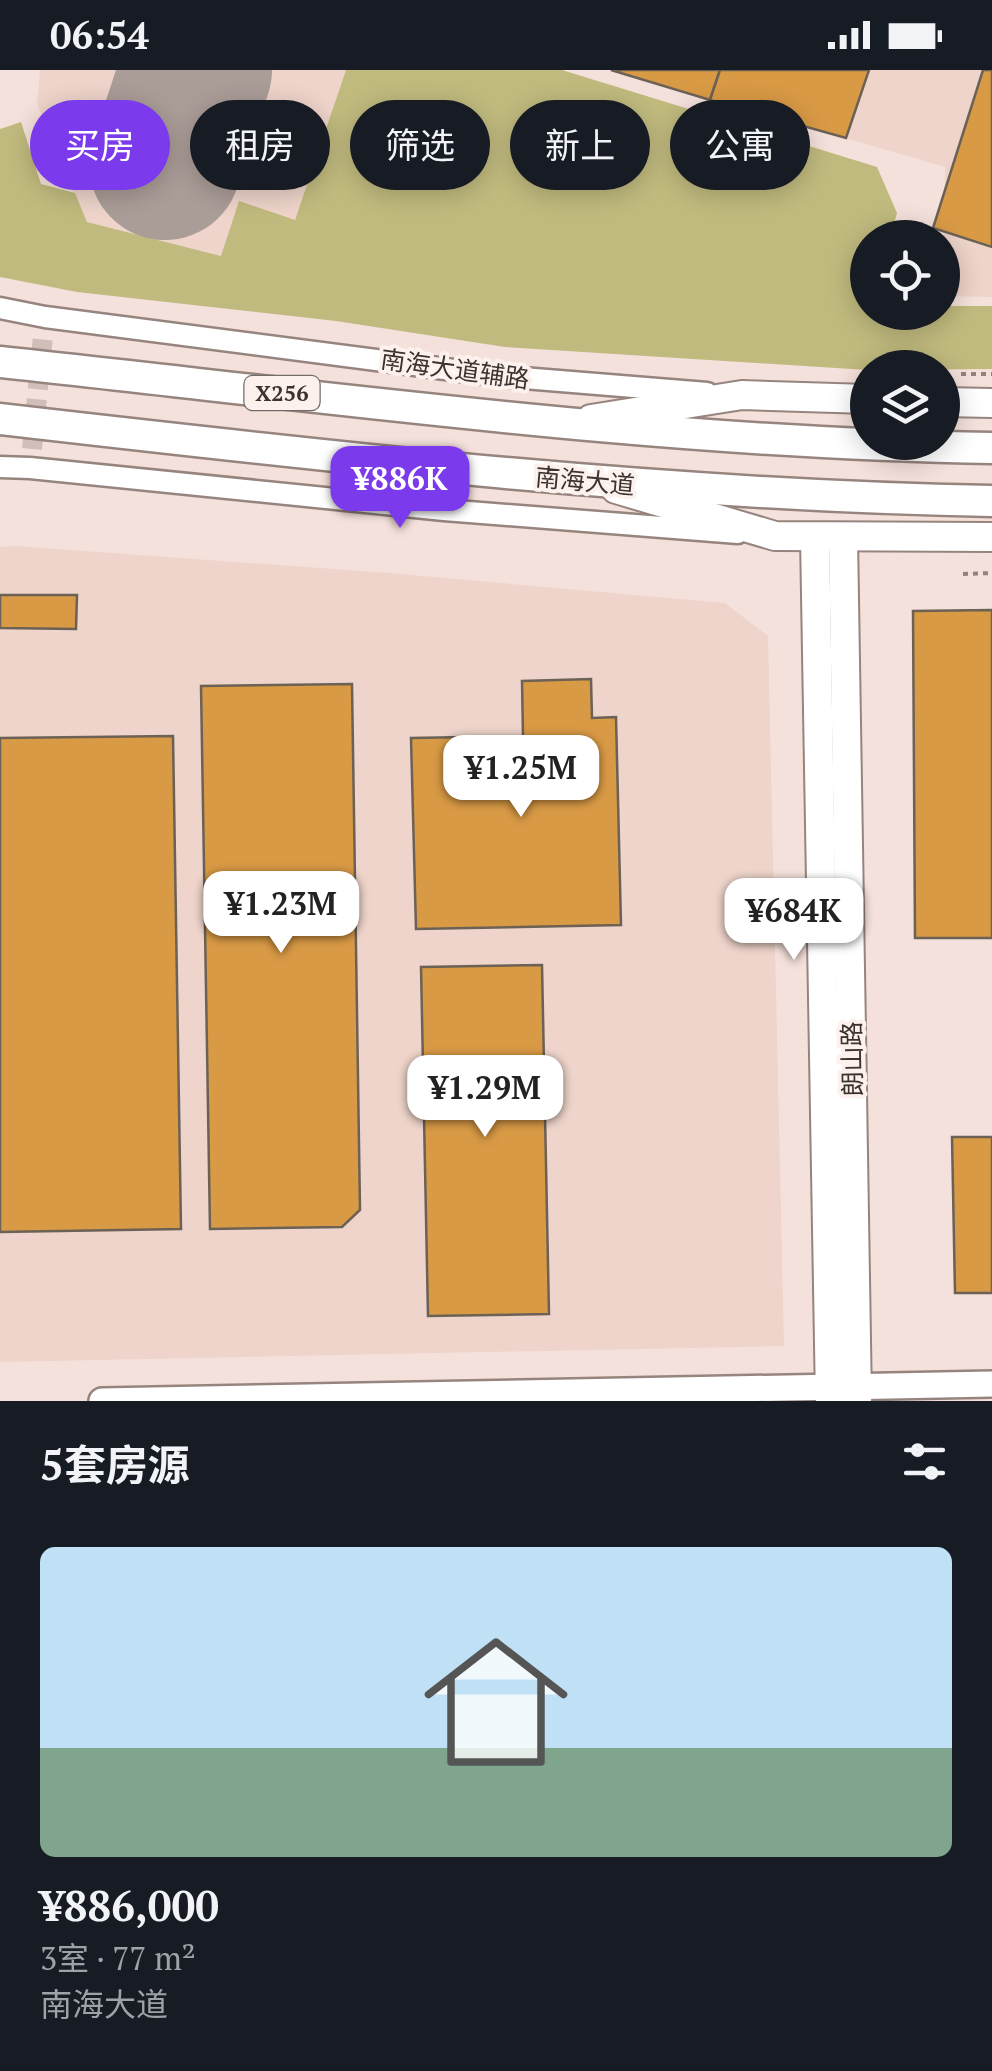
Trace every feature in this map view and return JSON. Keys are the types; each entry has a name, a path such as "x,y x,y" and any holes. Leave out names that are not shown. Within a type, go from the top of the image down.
{"main road":[{"path":"0,344 153,378"},
{"name":"X256","path":"0,362 564,424 813,442 992,448"},
{"name":"南海大道辅路","path":"742,394 850,398"},
{"path":"564,424 742,394"},
{"path":"960,402 992,403"},
{"name":"南海大道","path":"0,419 590,482 774,495 992,501"},
{"path":"0,437 177,439"},
{"path":"590,482 775,536 992,537"},
{"name":"朗山路","path":"829,537 844,1394"}],"street":[{"name":"南海大道辅路","path":"0,308 44,327 499,376 742,394"},
{"path":"0,468 31,458 444,510 775,536"},
{"path":"102,1401 844,1394 992,1384"}],"path":[{"path":"961,374 992,374"},
{"path":"963,574 992,574"}],"shaded area":[{"path":"40,70 346,70 330,117 330,100 190,100 190,190 305,190 295,220 222,256 87,222 73,190 170,190 170,100 37,100"},
{"path":"346,70 562,70 670,103 670,190 810,190 810,146 877,167 897,213 895,220 850,220 850,330 960,330 960,306 992,306 992,369 960,369 960,350 850,350 850,369 505,347 336,321 77,292 0,277 0,129 21,122 30,150 30,190 75,193 87,222 221,256 239,201 295,220 305,190 330,190 330,117"},
{"path":"611,70 992,70 992,297 960,296 960,220 944,220 945,167 810,128 810,100 714,100"},
{"path":"0,547 389,573 725,603 768,636 784,1346 0,1362"}],"building":[{"path":"611,70 720,70 710,100"},
{"path":"720,70 869,70 846,138 810,128 810,100 710,100"},
{"path":"983,70 992,70 992,247 960,237 960,220 936,220"},
{"path":"0,595 77,595 76,629 0,628"},
{"path":"992,610 992,938 915,938 913,611"},
{"path":"591,679 592,718 616,717 621,925 416,929 411,738 523,736 522,681"},
{"path":"352,684 360,1210 342,1227 210,1229 201,686"},
{"path":"173,736 181,1229 0,1232 0,738"},
{"path":"542,965 549,1314 428,1316 421,967"},
{"path":"952,1137 992,1137 992,1293 955,1293"}],"runway":[{"path":"170,149 196,70"}],"tunnel":[{"path":"32,449 43,336"}]}
